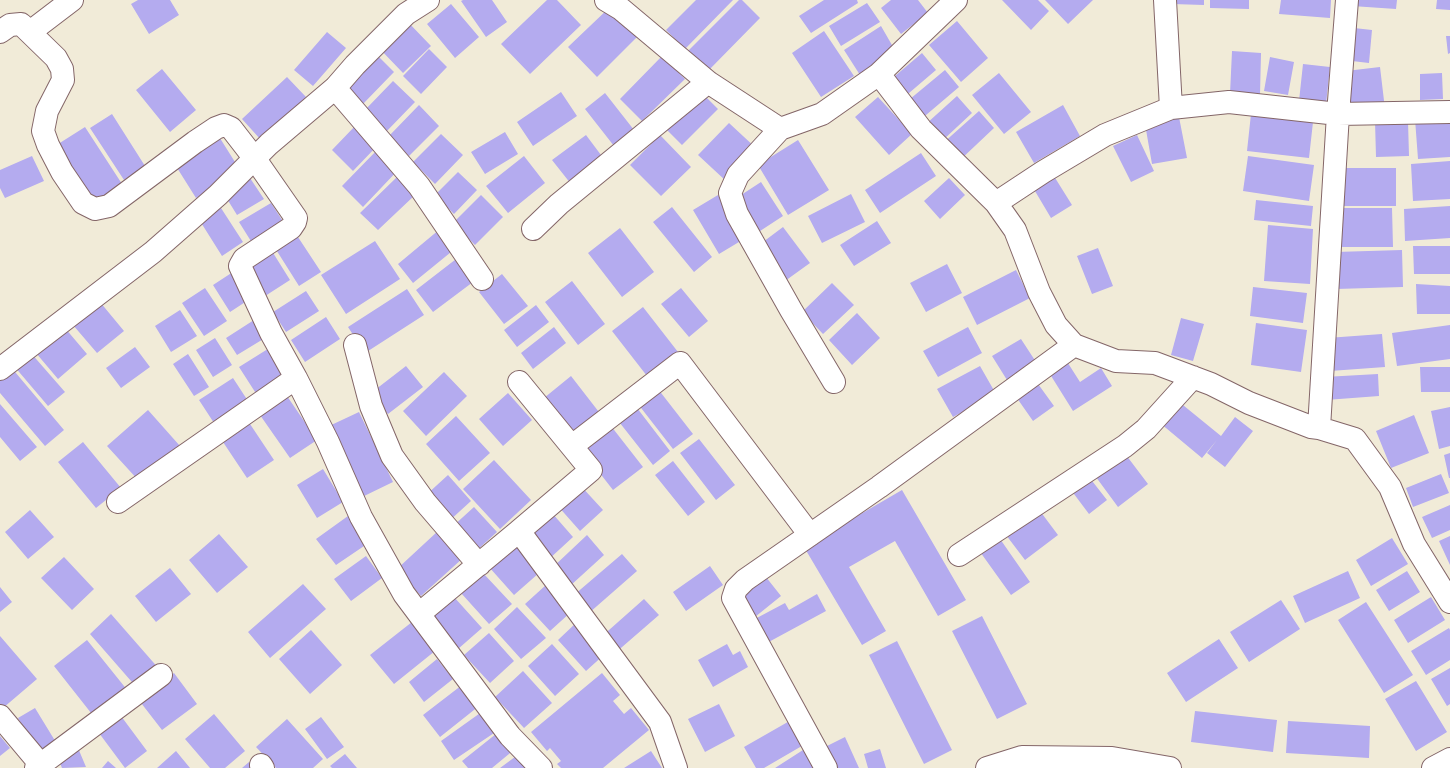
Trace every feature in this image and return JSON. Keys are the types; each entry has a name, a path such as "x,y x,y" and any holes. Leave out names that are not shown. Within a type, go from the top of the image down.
{"street":[{"path":"30,32 72,0"},
{"path":"0,369 154,252 218,195 269,144 335,88 355,65 406,14 428,0"},
{"path":"606,0 621,9 708,82 780,129"},
{"path":"834,382 791,310 737,214 730,193 738,175 780,129 822,114 879,74 956,0"},
{"path":"1166,0 1171,108"},
{"path":"1319,428 1338,114 1347,0"},
{"path":"0,32 10,25 21,24 56,58 62,69 63,80 47,111 43,131 48,145 62,172 83,203 95,208 109,206 195,142 216,128 224,125 230,128 255,159 296,218 291,228 244,259 240,266 271,333 296,378 328,442 361,517 404,594 510,736 541,768"},
{"path":"879,74 921,129 996,203 1016,230 1039,292 1056,325 1074,346 1116,361 1155,363 1194,377 1249,403 1311,427 1354,439 1390,487 1414,544 1449,598"},
{"path":"533,229 559,204 708,82"},
{"path":"335,88 419,186 482,279"},
{"path":"996,203 1043,172 1105,135 1171,108 1229,102 1338,114 1450,112"},
{"path":"355,345 371,406 392,456 425,502 479,565"},
{"path":"826,768 733,598 736,589 745,580 879,487 1074,346"},
{"path":"572,446 680,364 810,534"},
{"path":"959,556 1125,446 1146,429 1194,377"},
{"path":"118,502 296,378"},
{"path":"419,614 591,470 519,382"},
{"path":"519,531 660,722 676,768"},
{"path":"0,716 39,766 162,676"},
{"path":"987,768 1022,757 1112,758 1170,768"},
{"path":"1433,768 1450,759"}],"building":[{"path":"138,0 170,0 179,15 149,34 131,4"},
{"path":"492,0 507,22 486,37 461,1"},
{"path":"547,0 557,0 581,25 530,74 501,44"},
{"path":"696,0 733,0 685,49 666,30"},
{"path":"739,0 742,0 760,18 708,71 688,51"},
{"path":"824,0 857,0 858,3 811,33 799,16"},
{"path":"891,0 918,0 928,13 901,34 881,8"},
{"path":"1002,0 1038,0 1049,11 1031,30"},
{"path":"1045,0 1093,0 1068,24"},
{"path":"1172,0 1204,0 1204,5 1172,4"},
{"path":"1210,0 1249,0 1249,9 1210,8"},
{"path":"1281,0 1331,0 1330,18 1279,14"},
{"path":"1353,0 1397,0 1396,9 1352,6"},
{"path":"1437,0 1450,0 1450,10 1436,9"},
{"path":"867,3 880,22 841,46 829,26"},
{"path":"451,4 479,37 455,58 427,24"},
{"path":"611,6 639,35 597,77 568,47"},
{"path":"406,20 431,46 403,73 378,47"},
{"path":"957,21 988,58 961,82 929,45"},
{"path":"881,26 896,52 860,75 844,50"},
{"path":"1354,28 1372,30 1369,63 1352,61"},
{"path":"824,31 854,76 821,97 792,53"},
{"path":"327,32 346,48 313,86 294,70"},
{"path":"1446,36 1450,36 1450,53 1448,54"},
{"path":"429,49 447,67 421,94 403,76"},
{"path":"1232,51 1261,53 1260,95 1230,94"},
{"path":"374,52 394,72 362,105 342,85"},
{"path":"922,53 936,70 902,99 888,82"},
{"path":"662,56 685,79 642,121 620,99"},
{"path":"1270,57 1294,62 1288,95 1264,91"},
{"path":"1303,64 1330,67 1326,104 1299,101"},
{"path":"1380,67 1385,109 1351,112 1346,71"},
{"path":"162,69 196,110 170,132 136,90"},
{"path":"945,70 959,87 919,121 904,104"},
{"path":"999,73 1031,112 1004,134 972,95"},
{"path":"1442,73 1443,99 1420,100 1420,74"},
{"path":"287,77 306,97 261,140 242,119"},
{"path":"393,81 415,102 385,133 364,111"},
{"path":"561,92 577,116 533,146 517,122"},
{"path":"605,93 634,130 614,146 585,109"},
{"path":"703,94 718,109 682,145 667,130"},
{"path":"957,96 972,113 942,141 926,124"},
{"path":"878,97 912,134 889,155 855,117"},
{"path":"419,105 439,126 409,156 389,136"},
{"path":"1063,105 1080,136 1034,163 1016,132"},
{"path":"979,111 994,128 958,162 942,144"},
{"path":"112,114 145,166 124,180 90,128"},
{"path":"1251,114 1313,122 1309,158 1247,151"},
{"path":"1179,117 1187,158 1152,164 1145,124"},
{"path":"1450,117 1450,157 1418,159 1415,119"},
{"path":"1375,121 1408,121 1409,156 1376,157"},
{"path":"729,123 757,149 726,181 698,155"},
{"path":"356,125 377,146 353,171 332,150"},
{"path":"85,127 124,187 94,207 55,146"},
{"path":"505,132 518,154 485,174 471,152"},
{"path":"441,134 463,155 435,184 413,162"},
{"path":"218,135 240,170 196,198 174,163"},
{"path":"586,135 604,159 571,184 552,160"},
{"path":"660,135 691,167 661,196 630,165"},
{"path":"1137,135 1154,171 1131,182 1113,146"},
{"path":"798,140 829,190 788,215 758,165"},
{"path":"379,148 400,168 363,207 342,186"},
{"path":"921,153 936,176 880,213 865,190"},
{"path":"32,156 44,181 5,198 0,188 0,170"},
{"path":"524,156 545,183 508,213 486,186"},
{"path":"1248,156 1314,165 1309,201 1243,191"},
{"path":"1450,161 1450,199 1413,201 1411,164"},
{"path":"1337,168 1396,168 1396,206 1337,206"},
{"path":"458,172 477,190 454,214 435,195"},
{"path":"1052,173 1072,205 1051,218 1032,186"},
{"path":"397,177 415,195 378,230 360,213"},
{"path":"250,178 264,199 237,215 224,194"},
{"path":"949,178 965,195 940,219 924,201"},
{"path":"761,182 783,216 757,233 735,199"},
{"path":"851,194 865,222 822,243 808,216"},
{"path":"481,195 503,217 475,245 453,223"},
{"path":"718,195 744,239 719,254 693,210"},
{"path":"1256,200 1313,206 1311,226 1254,220"},
{"path":"271,203 286,226 254,246 239,222"},
{"path":"1450,206 1450,238 1405,241 1404,209"},
{"path":"672,207 712,257 694,272 653,222"},
{"path":"221,208 243,242 222,256 200,221"},
{"path":"1334,208 1392,208 1393,247 1335,247"},
{"path":"877,221 891,243 854,266 840,245"},
{"path":"1268,225 1313,229 1310,284 1264,281"},
{"path":"783,227 810,263 785,281 759,245"},
{"path":"620,228 654,272 622,297 588,253"},
{"path":"440,229 456,248 413,283 398,264"},
{"path":"296,234 321,272 299,286 275,248"},
{"path":"375,241 400,279 346,314 321,275"},
{"path":"1413,246 1450,246 1450,274 1414,274"},
{"path":"270,248 290,280 262,298 243,266"},
{"path":"1098,248 1113,286 1092,294 1077,256"},
{"path":"1402,250 1403,287 1336,289 1335,252"},
{"path":"460,256 477,279 433,312 416,290"},
{"path":"947,264 962,293 926,312 910,283"},
{"path":"236,270 253,297 230,312 213,285"},
{"path":"1016,270 1030,298 977,325 963,297"},
{"path":"502,274 528,306 504,324 479,292"},
{"path":"572,281 605,324 578,345 545,302"},
{"path":"832,283 854,305 823,334 802,312"},
{"path":"1416,284 1450,286 1450,314 1417,314"},
{"path":"1253,287 1307,293 1303,323 1250,316"},
{"path":"205,288 227,321 204,336 182,303"},
{"path":"681,288 708,321 689,337 661,304"},
{"path":"407,289 424,315 365,353 348,327"},
{"path":"306,291 319,311 286,332 273,312"},
{"path":"100,302 124,331 97,353 73,325"},
{"path":"536,305 549,322 517,347 504,330"},
{"path":"643,307 678,352 647,376 612,331"},
{"path":"180,310 197,336 171,352 155,326"},
{"path":"857,313 880,338 852,365 829,340"},
{"path":"326,317 340,339 305,362 291,340"},
{"path":"1181,318 1204,324 1193,361 1171,355"},
{"path":"254,320 265,338 237,355 226,338"},
{"path":"1256,323 1307,330 1301,372 1251,365"},
{"path":"1450,325 1450,359 1397,366 1392,333"},
{"path":"554,327 566,343 533,369 521,353"},
{"path":"968,327 982,353 938,377 923,351"},
{"path":"65,328 87,354 58,379 36,353"},
{"path":"1382,334 1385,367 1330,371 1327,338"},
{"path":"215,338 232,365 213,377 196,350"},
{"path":"1021,339 1036,362 1007,380 992,356"},
{"path":"135,347 150,367 121,388 106,368"},
{"path":"271,347 289,374 257,395 239,367"},
{"path":"30,352 65,392 48,406 14,366"},
{"path":"188,354 209,387 194,396 173,364"},
{"path":"1066,360 1080,382 1101,368 1112,386 1073,411 1048,371"},
{"path":"10,366 64,430 45,446 0,393 0,374"},
{"path":"406,366 423,387 388,414 371,393"},
{"path":"980,366 996,394 953,417 937,389"},
{"path":"1420,367 1450,367 1450,392 1421,392"},
{"path":"444,372 467,396 426,436 403,411"},
{"path":"1378,374 1379,396 1326,400 1324,377"},
{"path":"571,376 602,416 575,437 544,398"},
{"path":"1033,377 1054,406 1033,421 1012,391"},
{"path":"233,378 248,401 214,423 199,400"},
{"path":"658,389 693,434 673,449 638,404"},
{"path":"508,393 532,420 503,446 479,419"},
{"path":"287,396 317,440 290,458 260,415"},
{"path":"1178,401 1221,436 1235,417 1253,431 1225,467 1207,453 1217,440 1202,458 1160,423"},
{"path":"0,404 37,447 20,461 0,437"},
{"path":"634,404 670,451 653,465 616,418"},
{"path":"1450,407 1450,446 1439,449 1431,411"},
{"path":"148,410 180,446 139,481 107,446"},
{"path":"359,412 393,482 360,498 327,427"},
{"path":"1414,415 1429,453 1391,468 1376,431"},
{"path":"456,416 490,453 459,481 426,444"},
{"path":"248,421 274,460 247,478 221,439"},
{"path":"611,426 643,467 613,490 581,449"},
{"path":"699,439 735,485 716,500 680,453"},
{"path":"83,442 121,488 96,508 58,462"},
{"path":"1123,451 1148,484 1118,507 1093,473"},
{"path":"1450,453 1450,478 1449,478 1444,455"},
{"path":"494,460 531,500 500,529 463,489"},
{"path":"673,461 705,502 688,516 655,475"},
{"path":"323,469 343,502 317,518 297,485"},
{"path":"1441,474 1449,493 1413,507 1406,488"},
{"path":"448,475 471,501 448,522 425,496"},
{"path":"1089,477 1107,500 1089,514 1071,490"},
{"path":"580,485 603,510 580,531 557,505"},
{"path":"902,490 966,600 938,616 895,541 849,567 886,631 862,645 804,547"},
{"path":"1450,505 1450,530 1432,538 1422,517"},
{"path":"474,507 497,532 475,552 452,527"},
{"path":"30,510 54,537 28,559 5,532"},
{"path":"1040,511 1058,535 1025,560 1006,535"},
{"path":"552,513 573,537 548,560 526,537"},
{"path":"348,516 367,544 336,565 316,539"},
{"path":"438,531 463,558 421,596 397,569"},
{"path":"219,534 248,567 217,593 189,560"},
{"path":"587,535 604,555 570,586 552,568"},
{"path":"998,536 1030,582 1011,595 978,549"},
{"path":"1450,536 1450,565 1439,541"},
{"path":"1392,538 1408,564 1371,586 1356,560"},
{"path":"514,545 539,573 514,595 489,567"},
{"path":"622,554 637,571 589,613 574,595"},
{"path":"366,556 382,578 351,601 334,579"},
{"path":"64,557 94,589 72,610 41,578"},
{"path":"710,566 723,585 686,611 673,592"},
{"path":"170,568 191,594 156,622 135,596"},
{"path":"1348,571 1360,598 1305,623 1293,596"},
{"path":"1407,571 1420,592 1389,611 1376,590"},
{"path":"762,572 781,596 755,617 736,594"},
{"path":"483,573 512,604 489,624 461,593"},
{"path":"303,584 326,609 270,658 248,632"},
{"path":"546,585 571,612 550,631 525,604"},
{"path":"0,587 12,602 0,612"},
{"path":"817,594 826,611 765,644 753,620 785,603 789,610"},
{"path":"454,597 482,628 458,649 430,619"},
{"path":"1431,597 1445,620 1408,643 1394,620"},
{"path":"644,599 659,615 614,654 600,638"},
{"path":"1281,600 1300,629 1249,662 1230,632"},
{"path":"1366,602 1413,675 1384,693 1338,620"},
{"path":"517,607 546,638 521,659 494,629"},
{"path":"111,614 160,670 138,689 90,634"},
{"path":"982,616 1027,704 997,719 952,631"},
{"path":"412,622 435,651 394,684 370,655"},
{"path":"577,622 606,653 586,671 558,640"},
{"path":"1449,628 1450,660 1426,675 1411,651"},
{"path":"311,630 342,665 310,694 279,659"},
{"path":"489,633 514,661 490,683 464,655"},
{"path":"0,636 37,679 3,708 0,705"},
{"path":"1219,639 1238,668 1186,702 1167,673"},
{"path":"87,640 128,691 95,718 54,666"},
{"path":"897,641 952,750 924,764 869,655"},
{"path":"552,644 579,674 555,696 528,666"},
{"path":"727,644 733,655 740,651 748,667 713,687 698,660"},
{"path":"437,659 453,679 424,702 409,682"},
{"path":"1450,668 1450,704 1447,706 1431,679"},
{"path":"523,671 552,703 524,728 495,697"},
{"path":"174,673 197,704 162,730 138,699"},
{"path":"602,673 620,695 613,701 624,714 631,708 649,730 603,768 561,768 557,764 561,761 550,748 547,751 531,732"},
{"path":"1416,681 1447,732 1416,751 1385,699"},
{"path":"462,685 479,706 440,737 423,715"},
{"path":"719,704 735,736 705,752 688,719"},
{"path":"35,708 57,744 39,754 18,718"},
{"path":"483,711 497,731 454,760 441,741"},
{"path":"1195,711 1277,720 1273,752 1191,742"},
{"path":"214,714 245,751 225,768 210,768 185,739"},
{"path":"121,716 147,751 125,768 99,733"},
{"path":"321,717 344,747 327,759 305,729"},
{"path":"287,719 323,759 313,768 276,768 256,747"},
{"path":"793,719 807,743 764,768 756,768 744,747"},
{"path":"1288,721 1370,726 1369,758 1286,753"},
{"path":"501,730 515,749 492,768 468,768 462,761"},
{"path":"0,736 10,748 0,756"},
{"path":"845,737 859,768 835,768 825,747"},
{"path":"78,748 86,767 62,768 57,756"},
{"path":"880,749 886,768 868,768 864,754"},
{"path":"803,750 814,768 775,768"},
{"path":"176,751 190,768 157,768"},
{"path":"651,751 662,768 624,768"},
{"path":"345,754 357,768 332,768 330,766"},
{"path":"519,754 529,768 500,768"},
{"path":"108,761 116,768 102,768"},
{"path":"249,762 254,768 242,768"}]}
